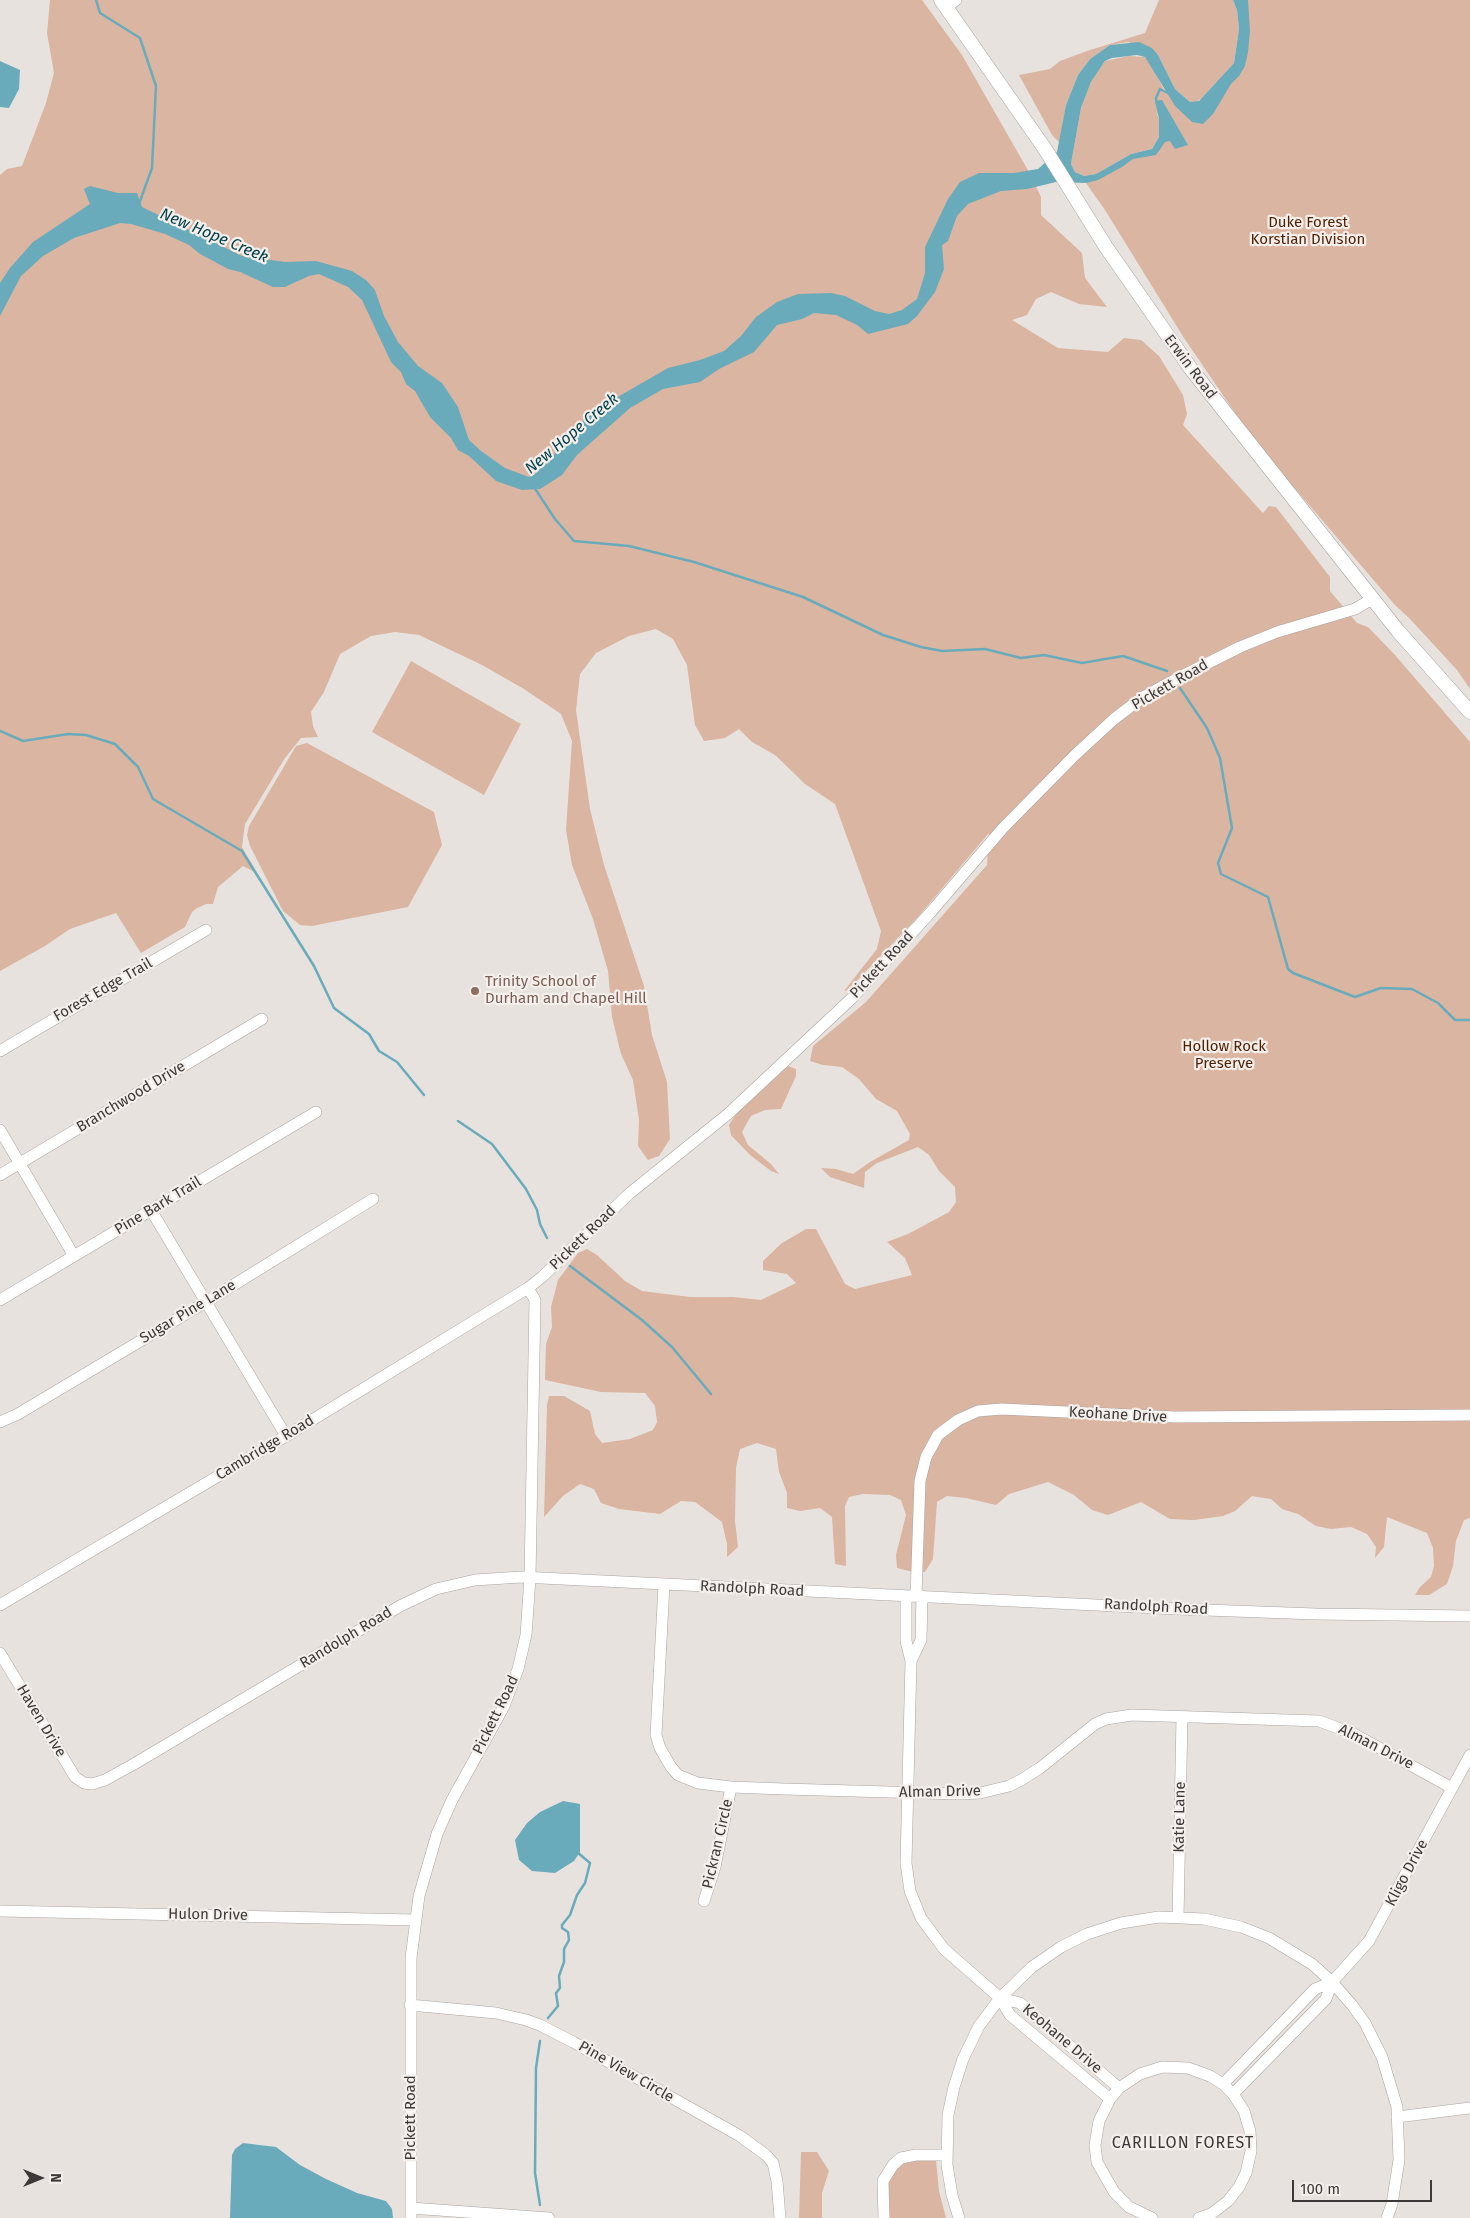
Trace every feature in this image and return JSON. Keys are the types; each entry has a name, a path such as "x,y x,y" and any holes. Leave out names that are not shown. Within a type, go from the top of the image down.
{"main road":[{"name":"Erwin Road","path":"948,2 1045,149 1111,255 1185,361 1372,599 1425,664 1470,712"}],"street":[{"name":"Pickett Road","path":"411,2213 410,2005 415,1920 428,1858 442,1821 494,1726 514,1682 526,1634 530,1578 535,1300 528,1288 630,1193 728,1114 851,999 1003,828 1075,755 1114,719 1143,697 1176,678 1240,647 1277,632 1355,609 1372,599"},
{"name":"Forest Edge Trail","path":"0,1051 206,930"},
{"name":"Branchwood Drive","path":"0,1175 262,1019"},
{"name":"Pine Bark Trail","path":"0,1300 316,1112"},
{"path":"0,1130 74,1256"},
{"name":"Sugar Pine Lane","path":"0,1422 18,1414 206,1302 373,1199"},
{"path":"151,1210 286,1436"},
{"name":"Cambridge Road","path":"0,1605 286,1436 528,1288"},
{"name":"Keohane Drive","path":"1110,2099 1010,2015 1000,1998 944,1949 921,1918 910,1891 906,1863 911,1661 906,1641 915,1596 920,1480 926,1457 938,1435 958,1420 978,1411 1001,1409 1175,1418 1470,1415"},
{"name":"Randolph Road","path":"86,1784 99,1783 120,1772 354,1633 423,1595 448,1586 475,1580 507,1577 1316,1614 1470,1616"},
{"name":"Alman Drive","path":"664,1585 656,1735 660,1748 670,1767 678,1775 698,1783 731,1787 908,1793 959,1794 992,1791 1009,1786 1031,1774 1086,1731 1106,1719 1132,1715 1305,1720 1333,1725 1354,1734 1452,1788"},
{"name":"Keohane Drive","path":"911,1661 921,1640 915,1596"},
{"name":"Haven Drive","path":"0,1653 75,1777 86,1784"},
{"name":"Katie Lane","path":"1178,1918 1182,1716"},
{"name":"Kligo Drive","path":"1233,2094 1326,1999 1332,1982 1369,1941 1378,1928 1470,1755"},
{"name":"Pickran Circle","path":"704,1901 715,1867 731,1787"},
{"name":"Hulon Drive","path":"0,1911 415,1920"},
{"path":"959,2218 952,2195 947,2155 948,2115 963,2059 980,2026 1000,1998 1032,1967 1061,1947 1087,1934 1120,1923 1159,1917 1204,1919 1241,1927 1269,1938 1312,1964 1332,1982 1365,2023 1382,2057 1397,2107 1399,2160 1392,2204 1387,2218"},
{"name":"Kligo Drive","path":"1223,2084 1315,1989 1332,1982"},
{"name":"Keohane Drive","path":"1000,1998 1020,2003 1120,2088"},
{"name":"Pine View Circle","path":"410,2005 496,2014 540,2025 740,2136 766,2155 772,2162 777,2181 780,2218"},
{"path":"1152,2218 1138,2213 1121,2200 1106,2181 1097,2162 1096,2145 1099,2121 1110,2099 1120,2088 1140,2074 1162,2067 1188,2068 1210,2076 1223,2084 1244,2110 1250,2130 1251,2151 1246,2173 1239,2187 1228,2201 1211,2214 1200,2218"},
{"path":"1397,2117 1470,2108"},
{"path":"884,2218 883,2181 893,2165 901,2158 916,2155 947,2155"},
{"path":"411,2213 549,2218"}],"green space":[{"name":"Hollow Rock Preserve","path":"50,0 922,0 962,55 1029,172 1041,197 1041,215 1082,253 1085,278 1107,307 1079,304 1051,292 1036,299 1027,315 1012,320 1058,348 1108,352 1124,338 1141,340 1159,356 1183,395 1187,414 1183,425 1263,513 1269,506 1276,507 1330,577 1330,591 1357,623 1368,627 1395,655 1470,742 1470,1518 1464,1520 1456,1541 1453,1566 1447,1584 1429,1595 1415,1595 1420,1587 1431,1577 1434,1566 1433,1548 1427,1533 1387,1517 1384,1547 1375,1558 1376,1547 1367,1534 1351,1527 1331,1529 1316,1526 1298,1514 1282,1509 1271,1499 1252,1496 1235,1511 1223,1516 1194,1520 1170,1519 1141,1502 1108,1515 1092,1510 1074,1495 1048,1482 1009,1494 996,1505 947,1496 937,1502 933,1559 925,1572 913,1572 897,1568 896,1555 906,1515 901,1500 890,1495 863,1494 849,1497 845,1506 846,1566 835,1564 832,1517 820,1508 800,1511 787,1508 787,1493 779,1472 776,1449 757,1443 740,1449 736,1468 735,1521 738,1547 727,1557 727,1544 722,1522 695,1502 681,1501 660,1514 619,1509 601,1503 594,1489 580,1484 563,1496 544,1517 547,1405 549,1396 564,1396 590,1411 595,1434 602,1443 630,1439 653,1430 657,1422 655,1406 645,1393 601,1392 545,1380 546,1344 552,1327 551,1307 558,1280 578,1253 587,1249 597,1255 625,1281 642,1291 690,1297 733,1297 761,1300 796,1283 787,1274 763,1270 763,1261 782,1243 806,1229 816,1229 845,1284 855,1289 912,1275 905,1258 887,1242 908,1234 949,1212 956,1202 955,1187 939,1171 929,1155 918,1147 877,1163 865,1172 864,1188 830,1177 821,1168 836,1169 853,1174 909,1140 910,1134 897,1111 876,1099 859,1079 842,1067 823,1065 810,1061 813,1046 866,1002 987,865 989,833 917,918 848,990 844,991 877,949 881,931 835,804 805,784 775,755 752,742 739,729 725,738 704,741 695,725 687,665 673,639 656,629 629,636 596,653 580,674 576,710 590,809 604,865 644,986 652,1035 667,1082 670,1139 659,1156 648,1160 638,1146 639,1120 633,1080 621,1054 612,1017 608,971 593,919 572,865 566,830 572,741 561,714 524,689 482,665 419,635 395,632 371,636 340,654 324,692 311,712 313,726 318,737 301,738 285,758 245,824 242,847 257,873 243,866 218,887 213,904 206,904 197,908 192,912 185,927 141,953 116,913 70,929 45,946 0,971 0,175 7,169 22,166 46,103 54,73 47,33"},
{"path":"1159,0 1233,0 1237,10 1239,29 1234,63 1202,98 1196,102 1190,102 1175,89 1158,55 1128,42 1110,45 1090,59 1078,75 1066,105 1060,143 1052,135 1019,75 1050,69 1060,61 1145,33"},
{"name":"Duke Forest Korstian Division","path":"1240,0 1470,0 1470,689 1457,670 1395,605 1255,442 1184,338 1105,210 1086,183 1127,159 1154,150 1161,138 1161,118 1156,111 1159,119 1159,137 1152,149 1131,154 1096,174 1084,176 1075,172 1071,164 1081,108 1091,82 1105,61 1129,56 1145,57 1150,62 1165,92 1204,107 1238,68"},
{"path":"411,661 521,724 484,795 372,732"},
{"path":"307,743 434,812 442,845 408,907 312,926 300,925 283,911 250,846 247,835 249,826 296,746"},
{"path":"788,1066 796,1069 796,1076 781,1109 765,1110 751,1116 742,1132 748,1145 771,1164 779,1174 771,1171 750,1155 731,1135 729,1125 738,1111"},
{"path":"801,2152 817,2152 829,2171 822,2193 822,2218 799,2218"},
{"path":"913,2160 936,2160 939,2191 946,2218 888,2218 889,2179 894,2171 903,2164"}],"water":[{"name":"New Hope Creek","path":"1233,0 1248,0 1250,31 1248,52 1245,66 1231,84 1213,114 1203,124 1192,122 1175,106 1145,57 1137,55 1112,58 1105,61 1091,82 1081,108 1071,164 1075,172 1084,176 1096,174 1131,154 1152,149 1159,137 1159,119 1155,101 1162,100 1188,145 1175,149 1170,141 1165,142 1156,155 1133,159 1098,180 1086,183 1056,182 1027,189 1001,191 968,204 957,216 948,241 942,245 944,269 935,292 917,316 908,324 868,334 857,325 836,315 814,313 802,319 777,325 754,352 719,369 700,382 663,389 630,408 577,455 562,475 540,489 522,490 496,481 469,456 458,450 451,438 430,417 415,391 406,384 401,372 391,362 362,300 348,287 319,274 309,276 285,287 273,287 240,272 228,269 200,254 189,245 165,234 131,224 120,223 74,238 43,256 21,276 0,316 0,283 10,268 33,242 90,204 84,189 90,186 118,193 137,193 142,207 242,256 285,262 316,261 352,271 366,280 375,290 384,316 398,342 418,366 442,383 458,407 469,440 505,468 529,477 535,474 561,447 579,424 602,406 668,368 700,360 724,351 741,336 756,317 777,302 798,294 831,293 845,296 875,311 889,314 902,310 917,299 925,273 925,247 948,199 960,182 979,173 1014,173 1038,169 1057,152 1066,105 1078,75 1090,59 1110,45 1139,42 1152,48 1158,55 1175,89 1190,102 1199,101 1234,63 1239,29 1237,10"},
{"path":"0,61 20,70 19,89 9,108 0,107"},
{"path":"563,1801 580,1804 580,1852 574,1861 555,1873 532,1871 519,1860 515,1840 527,1823 540,1812"},
{"path":"243,2143 276,2147 300,2165 326,2179 357,2193 386,2201 392,2209 393,2218 230,2218 232,2155 235,2149"}],"waterway":[{"path":"96,0 100,13 140,38 156,86 152,168 139,204"},
{"path":"1157,104 1156,98 1160,89 1168,93"},
{"name":"New Hope Creek","path":"534,487 555,519 574,541 629,546 694,562 803,597 883,635 921,647 942,651 985,649 1021,658 1044,655 1082,663 1123,656 1167,671"},
{"path":"1180,688 1207,728 1220,758 1232,828 1218,863 1221,874 1268,897 1288,969 1293,973 1355,997 1381,988 1412,989 1438,1003 1455,1020 1470,1020"},
{"path":"0,731 23,741 68,734 86,735 115,744 138,767 153,799 242,851 314,966 334,1008 369,1034 379,1051 397,1062 424,1095"},
{"path":"458,1121 492,1144 526,1189 537,1210 540,1224 547,1238"},
{"path":"570,1266 642,1320 672,1347 711,1394"},
{"path":"548,2018 558,2006 556,1993 560,1988 559,1976 564,1962 564,1949 569,1940 568,1932 562,1928 562,1925 570,1915 577,1895 585,1883 590,1863 577,1852"},
{"path":"540,2041 536,2068 535,2173 540,2205"}],"place":[{"name":"Trinity School of Durham and Chapel Hill","path":"475,991"}],"district":[{"name":"CARILLON FOREST","path":"1183,2144"}]}
